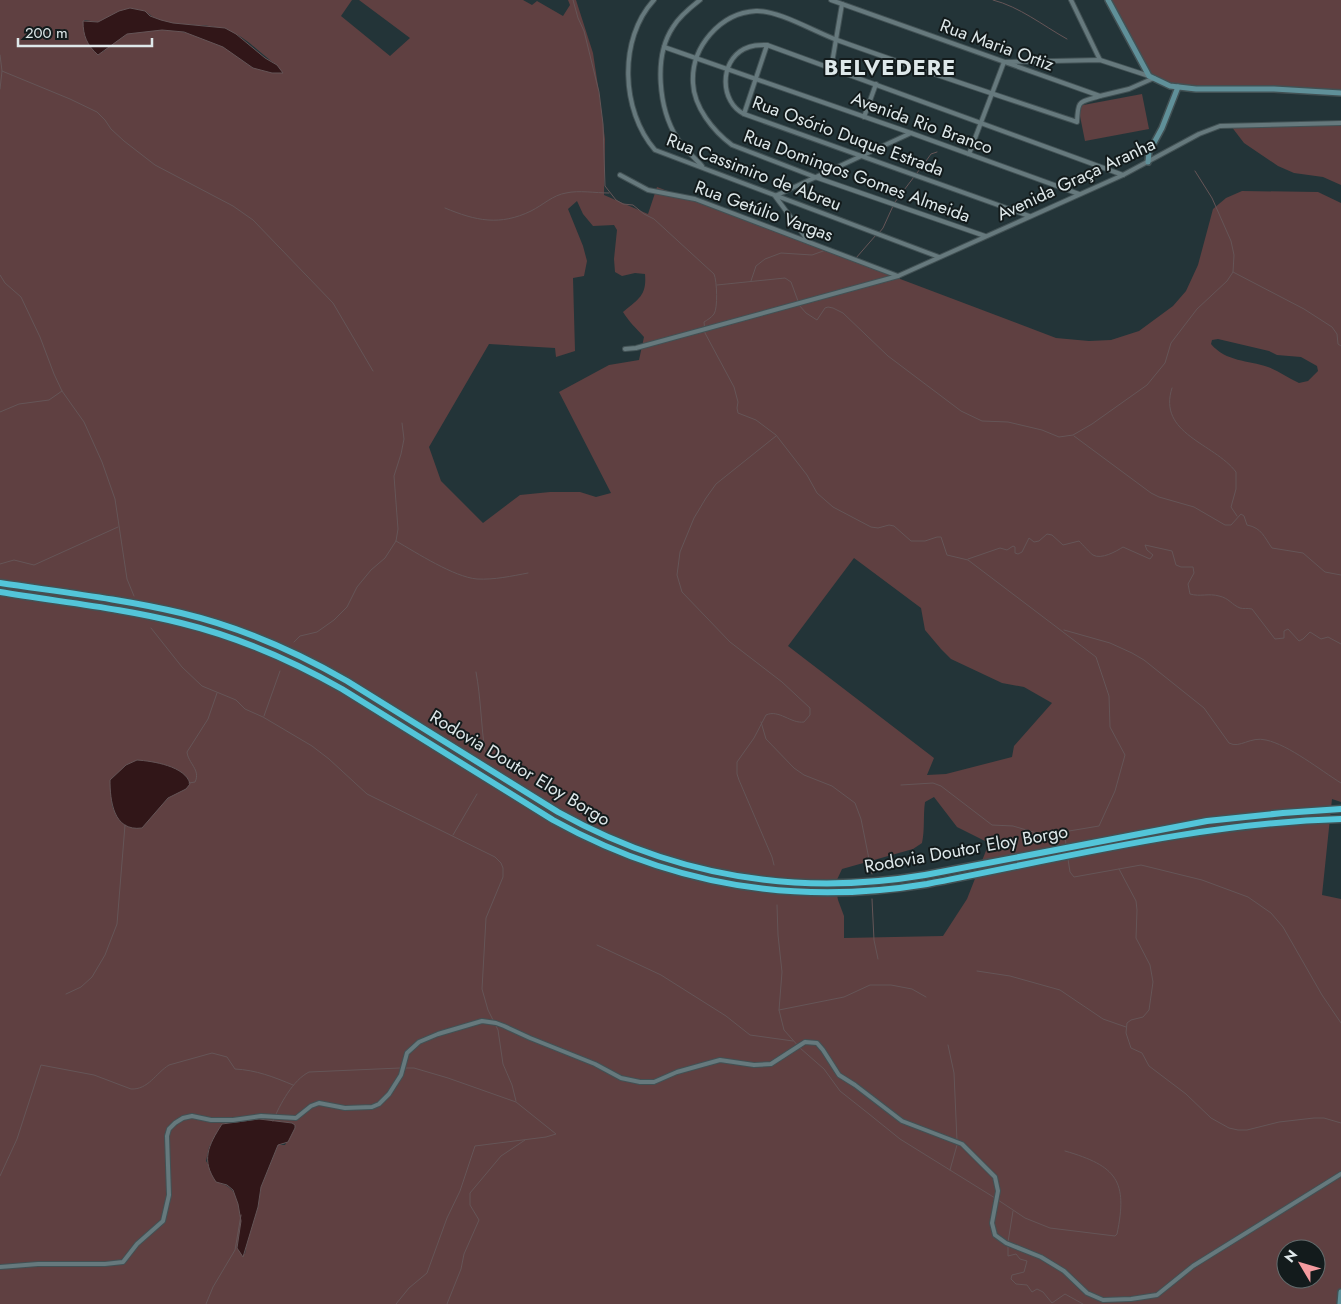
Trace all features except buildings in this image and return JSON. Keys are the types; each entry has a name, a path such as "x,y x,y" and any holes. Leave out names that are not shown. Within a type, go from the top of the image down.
{"highway":[{"name":"Rodovia Doutor Eloy Borgo","path":"0,583 165,609 217,623 268,641 347,681 558,812 591,830 662,858 735,876 773,882 811,884 887,881 1190,824 1257,815 1341,810"},
{"name":"Rodovia Doutor Eloy Borgo","path":"0,592 163,618 256,646 327,680 553,820 587,838 622,854 659,867 696,878 734,886 772,891 811,893 850,893 888,890 1200,832 1267,823 1341,819"}],"street":[{"name":"Rua Cassimiro de Abreu","path":"654,0 645,10 634,31 630,57 629,85 635,119 648,142 655,150 939,257"},
{"path":"700,0 673,27 664,47 661,64 664,111 677,139 702,167"},
{"name":"Rua Maria Ortiz","path":"831,0 1100,96"},
{"path":"1071,0 1100,60"},
{"path":"1108,0 1152,77"},
{"path":"831,69 842,4"},
{"name":"Rua Domingos Gomes Almeida","path":"985,236 815,177 732,145 707,120 695,97 692,83 696,57 704,43 718,26 734,16 754,11 769,11 836,39 1077,122 1078,105 1080,102 1100,96"},
{"path":"727,69 742,49 754,45 767,45 1123,175"},
{"path":"744,114 767,45"},
{"name":"Avenida Rio Branco","path":"664,47 864,116 1079,194"},
{"path":"969,154 1004,62 1100,60 1152,77 1170,86 1196,89 1274,89 1341,93"},
{"name":"Rua Osório Duque Estrada","path":"727,69 725,81 727,94 733,105 744,114 1029,216"},
{"path":"1100,96 1129,89 1152,77"},
{"path":"864,116 876,84"},
{"path":"1148,162 1149,152 1162,128 1178,87"},
{"name":"Avenida Graça Aranha","path":"625,349 898,276 1123,175 1198,134 1220,126 1341,124"},
{"path":"809,242 775,196 911,133"},
{"name":"Rua Getúlio Vargas","path":"620,175 648,190 695,199 898,276"},
{"path":"0,1267 123,1262 137,1244 163,1221 169,1195 168,1136 169,1129 175,1123 192,1116 218,1120 261,1116 296,1118 311,1106 319,1103 345,1108 372,1107 379,1104 390,1094 401,1075 407,1053 418,1042 482,1021 504,1026 594,1064 621,1078 640,1082 654,1082 677,1072 720,1060 754,1065 771,1064 805,1042 817,1043 839,1075 902,1121 962,1144 995,1177 998,1191 992,1223 995,1235 1006,1243 1041,1257 1064,1271 1087,1293 1103,1300 1131,1299 1157,1295 1193,1266 1341,1174"},
{"path":"1340,1304 1341,1292"}],"shaded area":[{"path":"0,0 352,0 341,16 390,56 410,38 359,0 523,0 532,5 537,1 563,16 570,5 568,0 576,0 593,53 598,86 605,139 604,195 648,214 657,187 1056,338 1089,341 1111,340 1139,331 1173,306 1186,291 1198,265 1213,209 1226,198 1242,191 1318,192 1341,203 1341,802 1332,799 1322,895 1341,899 1341,1304 0,1304","holes":["145,11 153,17 170,23 217,27 238,35 277,65 253,68 215,42 178,31 151,29 128,33 118,38 103,52 84,20 98,22","577,201 583,214 593,226 614,225 617,230 614,259 615,272 622,276 635,273 645,274 643,292 623,312 644,337 639,360 609,365 559,392 611,493 596,497 580,492 520,495 483,523 441,481 429,447 489,344 555,348 556,357 575,351 573,278 584,276 587,261 568,209","1218,339 1269,351 1277,355 1301,357 1317,366 1318,371 1308,381 1299,383 1276,370 1223,354 1211,344 1212,340","854,558 921,608 925,630 951,659 1002,683 1024,687 1052,703 1014,746 1012,757 946,774 927,775 934,758 788,646","137,760 177,770 189,780 163,803 116,815 112,806 110,780","934,797 957,827 989,843 967,899 943,936 844,938 844,916 835,884 842,869 913,849 922,843 925,802","259,1119 292,1123 295,1128 285,1145 278,1145 261,1187 258,1207 247,1240 245,1254 237,1248 241,1220 237,1198 230,1189 221,1184 206,1161 209,1147 222,1124"]},
{"path":"1108,0 1341,0 1341,94 1210,92 1170,86 1146,77 1136,51"},
{"path":"130,8 145,11 150,16 173,23 225,28 277,65 283,73 272,73 253,68 223,47 184,32 162,30 127,34 98,55 86,40 83,21 98,22 119,11"},
{"path":"1142,94 1149,129 1085,141 1078,106"},
{"path":"1341,124 1341,185 1323,177 1294,173 1278,166 1244,143 1231,126"},
{"path":"137,760 159,763 175,769 187,778 190,784 186,789 168,798 142,828 132,828 119,820 115,813 112,805 110,780 126,765"},
{"path":"259,1119 292,1123 295,1125 295,1128 288,1142 278,1145 261,1187 258,1207 243,1257 237,1248 241,1221 238,1204 233,1190 227,1185 216,1182 211,1174 208,1153 213,1139 222,1124"}],"waterway":[{"path":"573,0 584,31 599,92 603,124 605,186 616,200 623,204 633,205 654,219 714,274 716,306 714,314 704,322 705,333 734,387 738,402 738,413 756,420 776,435 807,475 817,493 833,507 871,527 894,526 911,541 925,541 941,537 947,555 968,560 1096,657 1109,696 1110,727 1125,755 1115,791 1099,826 1069,831 1065,835 1066,845"},
{"path":"993,0 1022,12 1067,39"},
{"path":"0,55 2,71 0,89"},
{"path":"2,71 97,112 124,141 155,165 233,206 253,220 333,303 373,371"},
{"path":"895,202 931,154 937,152"},
{"path":"799,305 806,313 817,320 825,308 828,307 843,313 888,356 961,411 982,421 1008,422 1042,430 1059,437 1073,435 1092,424 1147,385 1165,363 1171,343 1197,309 1227,281 1233,272 1234,255 1231,241 1212,198 1195,171"},
{"path":"445,208 478,219 509,219 531,211 561,194 571,192 609,193"},
{"path":"879,233 893,206"},
{"path":"856,258 876,235"},
{"path":"751,281 756,266 765,259 781,253 812,255 826,250"},
{"path":"1233,272 1304,309 1332,327 1337,334 1338,344 1341,346"},
{"path":"0,275 5,283 21,297 62,391 84,422 102,462 115,499 127,579 134,596"},
{"path":"717,285 785,278 791,282 798,301"},
{"path":"1172,388 1170,404 1173,416 1180,427 1215,453 1236,472 1236,489 1231,507 1237,516"},
{"path":"0,412 19,404 49,400 62,391"},
{"path":"294,642 300,636 317,632 334,620 347,607 357,587 371,570 385,558 396,541 398,529 394,476 404,439 402,423"},
{"path":"774,865 739,780 737,762 754,738 766,715 776,714 794,721 804,722 810,715 810,708 782,682 730,642 682,592 677,575 680,552 694,518 706,498 716,484 776,436"},
{"path":"1074,436 1151,493 1194,507 1225,525 1231,525 1241,514 1244,516 1247,525 1256,528 1272,548 1303,553 1325,572 1341,575"},
{"path":"0,564 14,560 34,565 118,527"},
{"path":"968,559 1000,548 1007,550 1013,546 1015,547 1015,553 1018,554 1022,552 1029,538 1034,542 1039,541 1047,534 1052,535 1063,545 1079,541 1096,556 1109,554 1123,547 1150,559 1153,555 1147,550 1145,545 1172,551 1176,565 1193,567 1194,573 1188,584 1190,594 1219,596 1240,608 1252,609 1275,639 1284,638 1284,631 1288,629 1299,641 1310,632 1321,639 1328,637 1341,644"},
{"path":"396,541 436,564 468,577 490,579 528,573"},
{"path":"151,628 182,667 202,686 236,700 245,709 263,717 312,746 367,794 495,857 501,863 503,877 486,918 482,989 488,1010 498,1030 503,1064 512,1085 516,1101"},
{"path":"1064,630 1110,643 1144,660 1204,708 1229,743 1237,744 1260,739 1275,743 1294,752 1341,783"},
{"path":"264,716 280,671"},
{"path":"476,672 485,752"},
{"path":"189,783 195,782 196,774 187,752 208,719 217,693"},
{"path":"761,722 766,739 794,768 804,775 832,786 855,803 861,819 872,874"},
{"path":"901,785 933,783 941,786 992,825 1013,826 1050,837 1065,839"},
{"path":"453,835 477,794"},
{"path":"66,994 81,987 92,977 105,955 117,924 125,825"},
{"path":"1068,859 1070,872 1074,877 1141,865 1202,880 1248,897 1271,913 1283,927 1322,995 1341,1023"},
{"path":"1119,869 1136,901 1136,938 1150,965 1153,982 1149,1010 1143,1017 1127,1023 1126,1033 1131,1048 1142,1053 1149,1066 1186,1094 1211,1118 1229,1128 1247,1130 1279,1122 1314,1118 1324,1118 1341,1123"},
{"path":"872,899 874,940 878,959"},
{"path":"777,905 782,972 779,1010 784,1030 800,1048 824,1069 840,1091 900,1139 995,1198"},
{"path":"597,945 661,975 726,1016 750,1035 793,1041"},
{"path":"977,971 1010,976 1060,990 1103,1019 1126,1027"},
{"path":"779,1010 844,997 870,985 891,985 912,989 926,997"},
{"path":"948,1045 954,1073 957,1141"},
{"path":"0,1176 17,1139 41,1065 94,1075 131,1089 137,1089 147,1084 169,1065 212,1053 227,1057 235,1069 258,1072 293,1085"},
{"path":"273,1121 283,1100 292,1087 309,1072 400,1068"},
{"path":"396,1304 409,1288 427,1273 447,1218 460,1191 475,1146 546,1137 556,1134 516,1102 448,1078 414,1068 404,1068"},
{"path":"447,1304 461,1269 464,1254 479,1220 470,1205 470,1193 501,1156 525,1140"},
{"path":"950,1170 957,1145"},
{"path":"998,1200 1025,1218 1050,1228 1115,1236 1117,1234 1121,1201 1115,1178 1097,1163 1065,1151"},
{"path":"1008,1242 1013,1211"},
{"path":"206,1304 213,1287 235,1250 241,1215"},
{"path":"1008,1245 1008,1256 1016,1254 1020,1259 1027,1261 1024,1272 1012,1275 1011,1279 1016,1284 1027,1285 1032,1292 1037,1289 1043,1292 1052,1303 1065,1294 1083,1304"}],"district":[{"name":"BELVEDERE","path":"890,67"}]}
